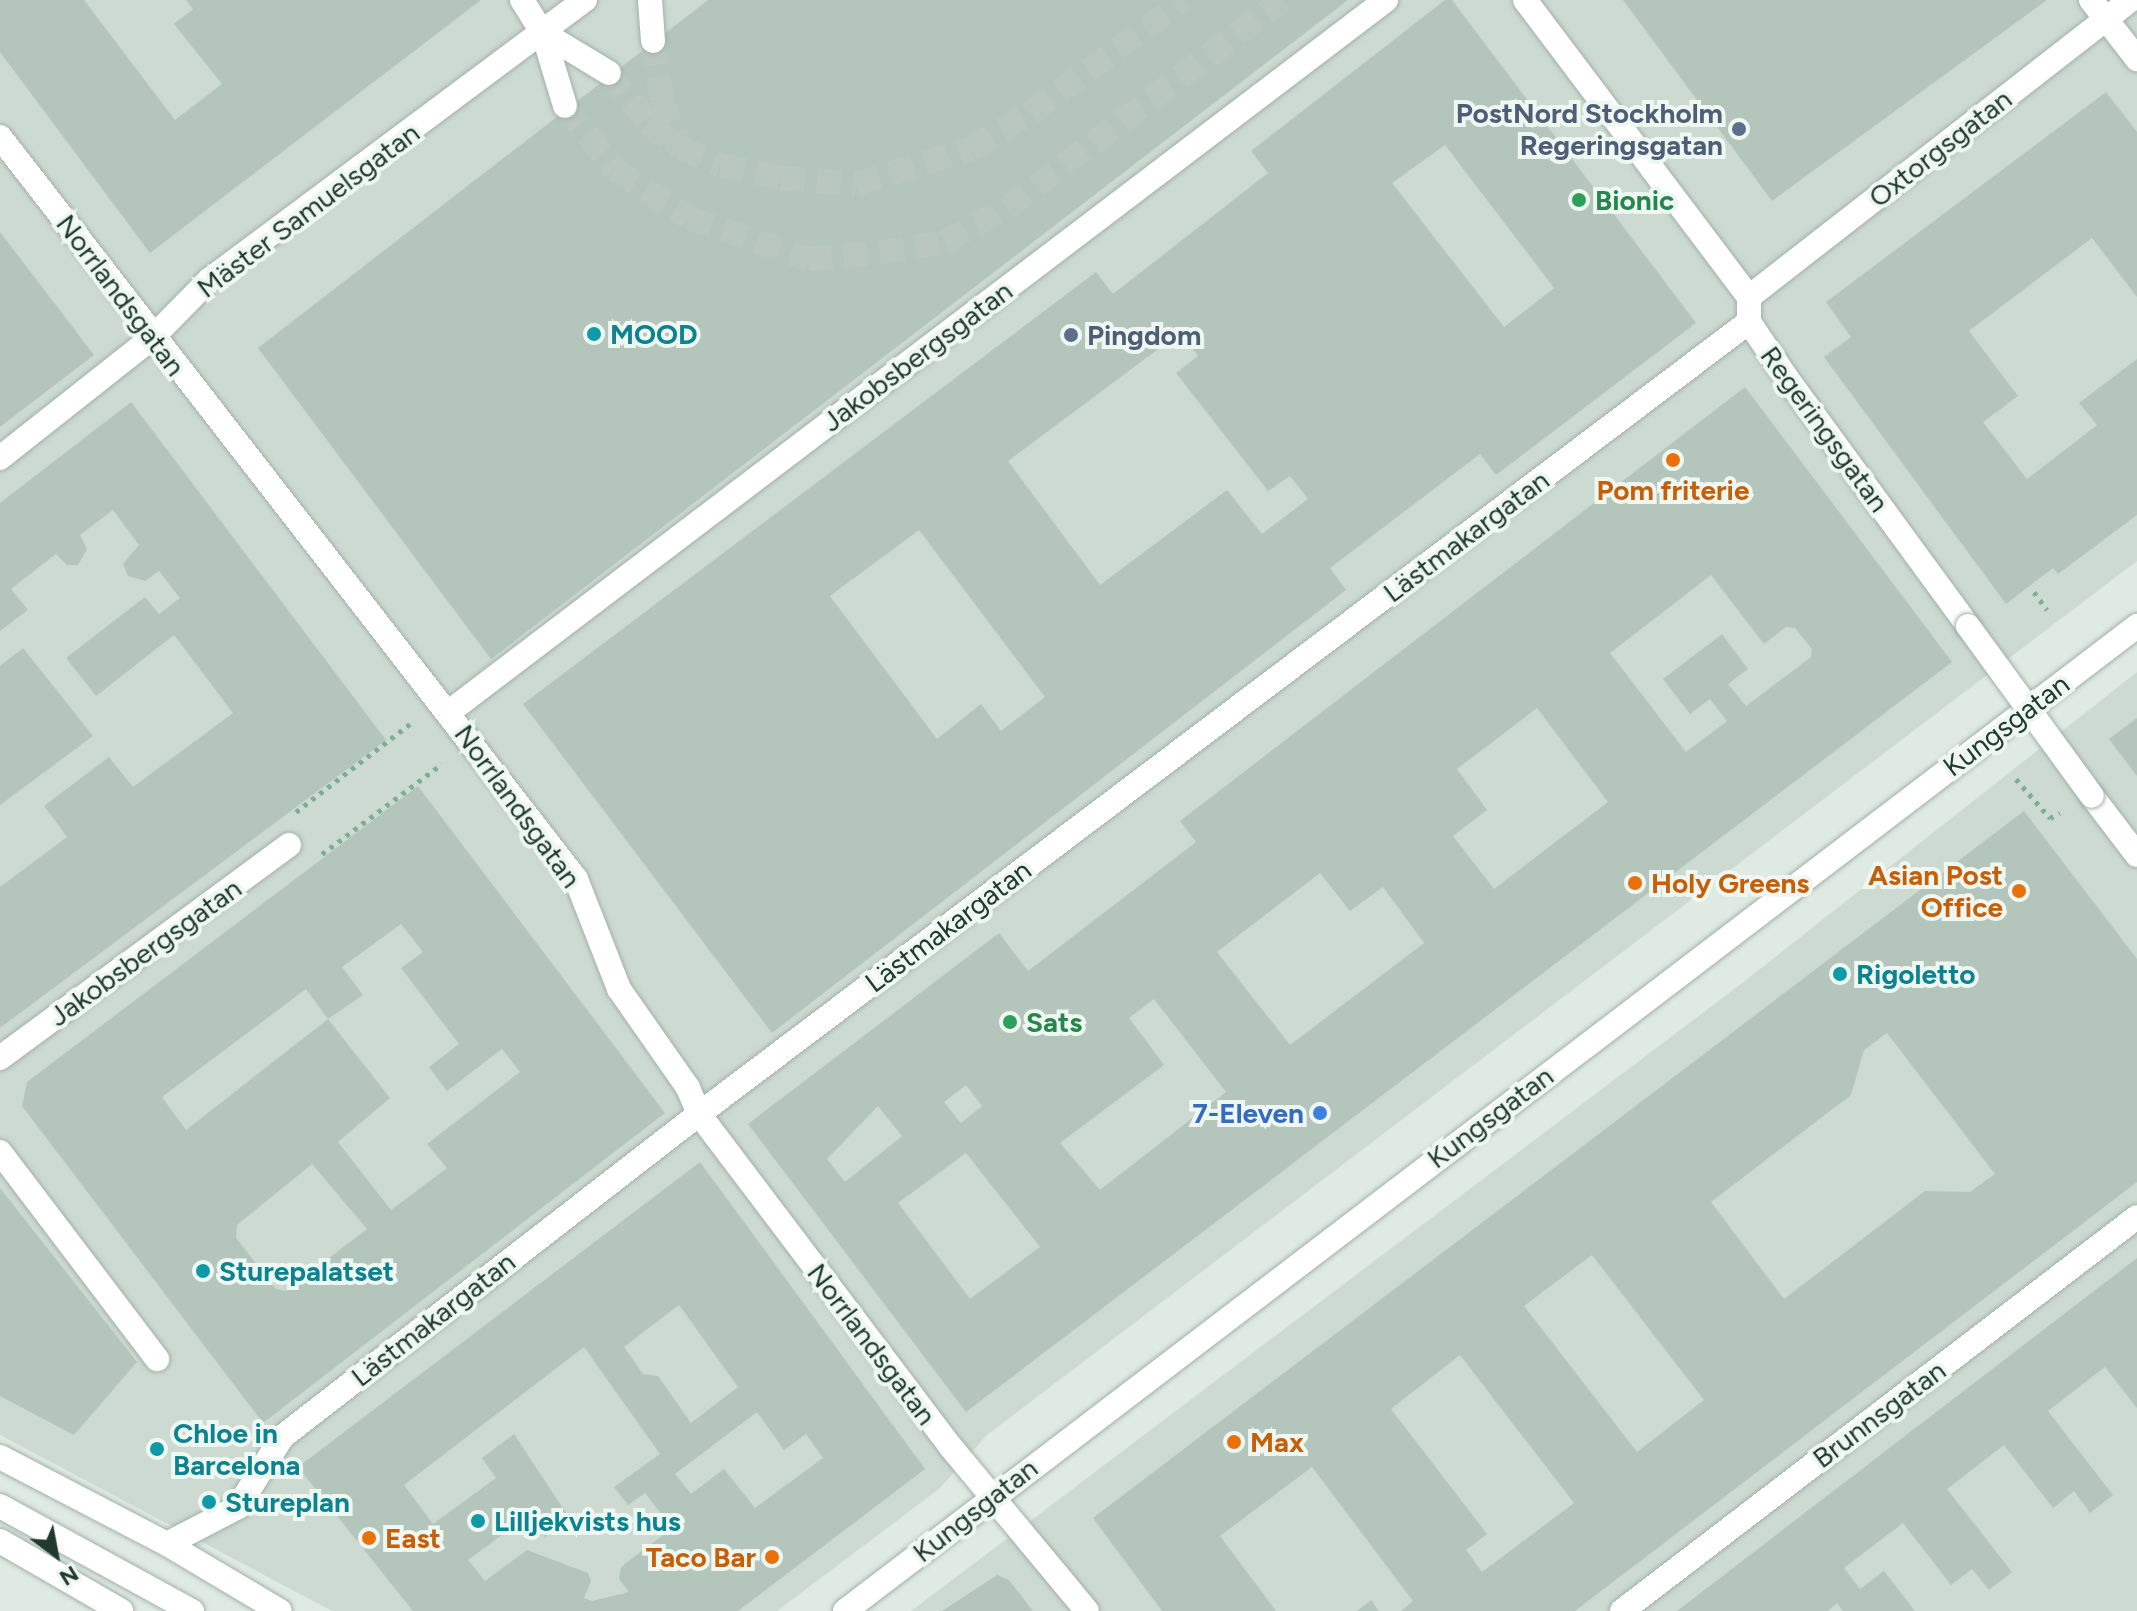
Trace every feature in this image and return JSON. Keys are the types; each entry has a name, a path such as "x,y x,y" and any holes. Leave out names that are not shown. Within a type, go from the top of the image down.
{"street":[{"path":"522,0 543,33 565,106"},
{"name":"Mäster Samuelsgatan","path":"0,458 153,337 209,280 585,0"},
{"path":"650,0 653,41"},
{"name":"Jakobsbergsgatan","path":"445,706 1386,0"},
{"path":"1525,0 1749,297"},
{"name":"Oxtorgsgatan","path":"1749,297 2098,10 2131,0"},
{"path":"2098,10 2137,59"},
{"path":"543,33 609,73"},
{"name":"Norrlandsgatan","path":"0,137 153,337 445,706 576,879 619,989 688,1088 699,1114 950,1446 1087,1611"},
{"name":"Regeringsgatan","path":"1749,297 1749,322 2137,855"},
{"name":"Lästmakargatan","path":"167,1544 238,1507 282,1437 699,1114 1749,322"},
{"name":"Kungsgatan","path":"845,1611 2137,626"},
{"name":"Jakobsbergsgatan","path":"0,1058 289,845"},
{"path":"0,1152 157,1359"},
{"name":"Brunnsgatan","path":"1622,1611 2137,1217"},
{"path":"0,1457 167,1544 280,1611"},
{"path":"0,1506 192,1611"},
{"path":"0,1541 121,1611"}],"path":[{"path":"2034,592 2047,610"},
{"path":"445,706 281,824 289,845 311,861 472,742"},
{"path":"2016,779 2050,818"}],"shaded area":[{"path":"0,0 2137,0 2137,561 987,1435 939,1489 777,1611 332,1611 0,1435"},
{"path":"2137,672 2137,1611 911,1611 1741,984"}],"building":[{"path":"0,0 84,0 175,120 222,84 174,24 193,9 186,0 481,0 150,253 0,52"},
{"name":"MOOD","path":"708,0 1348,0 491,659 258,348"},
{"path":"1445,0 1452,0 1696,323 1496,475 1480,454 1330,568 1346,590 772,1033 523,704 1096,272 1113,294 1268,173 1251,151","holes":["1445,145 1554,288 1504,327 1392,183","1181,332 1198,356 1176,373 1268,491 1290,476 1308,499 1262,534 1227,490 1100,585 1008,461","919,530 1045,697 1001,731 981,704 937,739 830,596"]},
{"path":"1623,0 2047,0 1772,201"},
{"path":"2106,92 2137,132 2137,297 2092,238 1969,331 2018,396 1983,422 2027,479 2097,425 2079,403 2137,359 2137,515 2058,574 2053,568 2006,604 1824,357 1851,337 1826,302"},
{"path":"0,232 94,355 0,427"},
{"path":"1745,387 1952,662 966,1412 748,1124 999,933 1028,971 1196,842 1180,821","holes":["1711,575 1764,644 1786,627 1795,628 1812,649 1811,657 1746,706 1728,684 1748,669 1722,634 1663,679 1690,714 1710,699 1727,721 1686,752 1610,653","1537,708 1608,802 1494,889 1453,836 1487,810 1457,769","1320,873 1350,911 1383,887 1424,943 1290,1045 1217,952","1154,999 1226,1092 1100,1190 1060,1143 1164,1065 1129,1018","966,1085 982,1106 961,1123 944,1102","878,1106 902,1136 845,1182 827,1159","966,1153 1040,1247 970,1299 898,1203"]},
{"path":"131,402 386,740 0,1028 0,887 67,837 44,806 109,757 133,787 233,713 174,635 96,696 66,658 145,597 159,614 180,598 159,571 145,581 128,576 123,564 139,545 113,510 80,535 87,549 78,565 67,565 56,554 11,589 28,610 0,631 0,503"},
{"path":"23,648 93,736 0,805 0,666"},
{"path":"2137,718 2137,776 2109,739"},
{"path":"418,786 665,1113 263,1423 22,1106 27,1082","holes":["401,924 423,952 401,968 459,1044 429,1067 447,1091 502,1049 520,1072 427,1144 447,1168 391,1210 338,1142 390,1098 328,1019 363,995 342,967","306,989 328,1019 186,1130 162,1097","312,1164 367,1229 286,1291 276,1289 236,1238 237,1225"]},
{"path":"2024,811 2137,959 2137,1182 1575,1611 1401,1611 1413,1601 1312,1467 1220,1536 1276,1611 1162,1611 1093,1518","holes":["1887,1033 1995,1174 1970,1192 1925,1191 1784,1299 1711,1202 1851,1095 1864,1050","1592,1255 1704,1400 1637,1452 1524,1306","1460,1355 1574,1503 1482,1572 1466,1550 1487,1534 1391,1409"]},
{"path":"700,1162 925,1469 738,1611 413,1611 298,1467","holes":["679,1305 738,1387 691,1423 658,1376 643,1374 624,1347","584,1347 660,1454 614,1487 628,1505 645,1493 672,1528 621,1567 619,1579 629,1592 592,1601 584,1598 591,1581 588,1573 527,1550 485,1581 468,1560 529,1515 545,1537 570,1519 514,1434 482,1458 496,1478 433,1524 404,1485","757,1412 784,1450 806,1434 823,1458 755,1508 724,1469 691,1494 675,1474"]},
{"path":"0,1188 137,1362 74,1435 0,1396"},
{"path":"2137,1258 2137,1408 2105,1367 2048,1411 2113,1495 2090,1513 2074,1491 2053,1508 2004,1445 1947,1489 2012,1572 1989,1590 1972,1569 1951,1585 1903,1523 1844,1568 1860,1589 1884,1571 1915,1611 1843,1611 1837,1603 1828,1611 1677,1611"},
{"path":"997,1575 1009,1580 1033,1611 942,1611"},
{"path":"1371,1600 1379,1611 1357,1611"}],"tunnel":[{"path":"609,73 648,123 680,148 721,165 781,178 856,184 971,149 1030,113 1184,0"},
{"path":"565,106 615,170 689,218 808,259 880,253 944,242 1007,208 1282,0"},
{"path":"653,41 662,99 679,146"}],"place":[{"name":"PostNord Stockholm Regeringsgatan","path":"1739,129"},
{"name":"Bionic","path":"1579,200"},
{"name":"MOOD","path":"594,334"},
{"name":"Pingdom","path":"1071,335"},
{"name":"Pom friterie","path":"1673,460"},
{"name":"Holy Greens","path":"1635,883"},
{"name":"Asian Post Office","path":"2019,891"},
{"name":"Rigoletto","path":"1840,974"},
{"name":"Sats","path":"1010,1022"},
{"name":"7-Eleven","path":"1320,1113"},
{"name":"Sturepalatset","path":"203,1271"},
{"name":"Max","path":"1234,1442"},
{"name":"Chloe in Barcelona","path":"157,1449"},
{"name":"Stureplan","path":"209,1502"},
{"name":"Lilljekvists hus","path":"478,1521"},
{"name":"East","path":"369,1538"},
{"name":"Taco Bar","path":"772,1557"}]}
